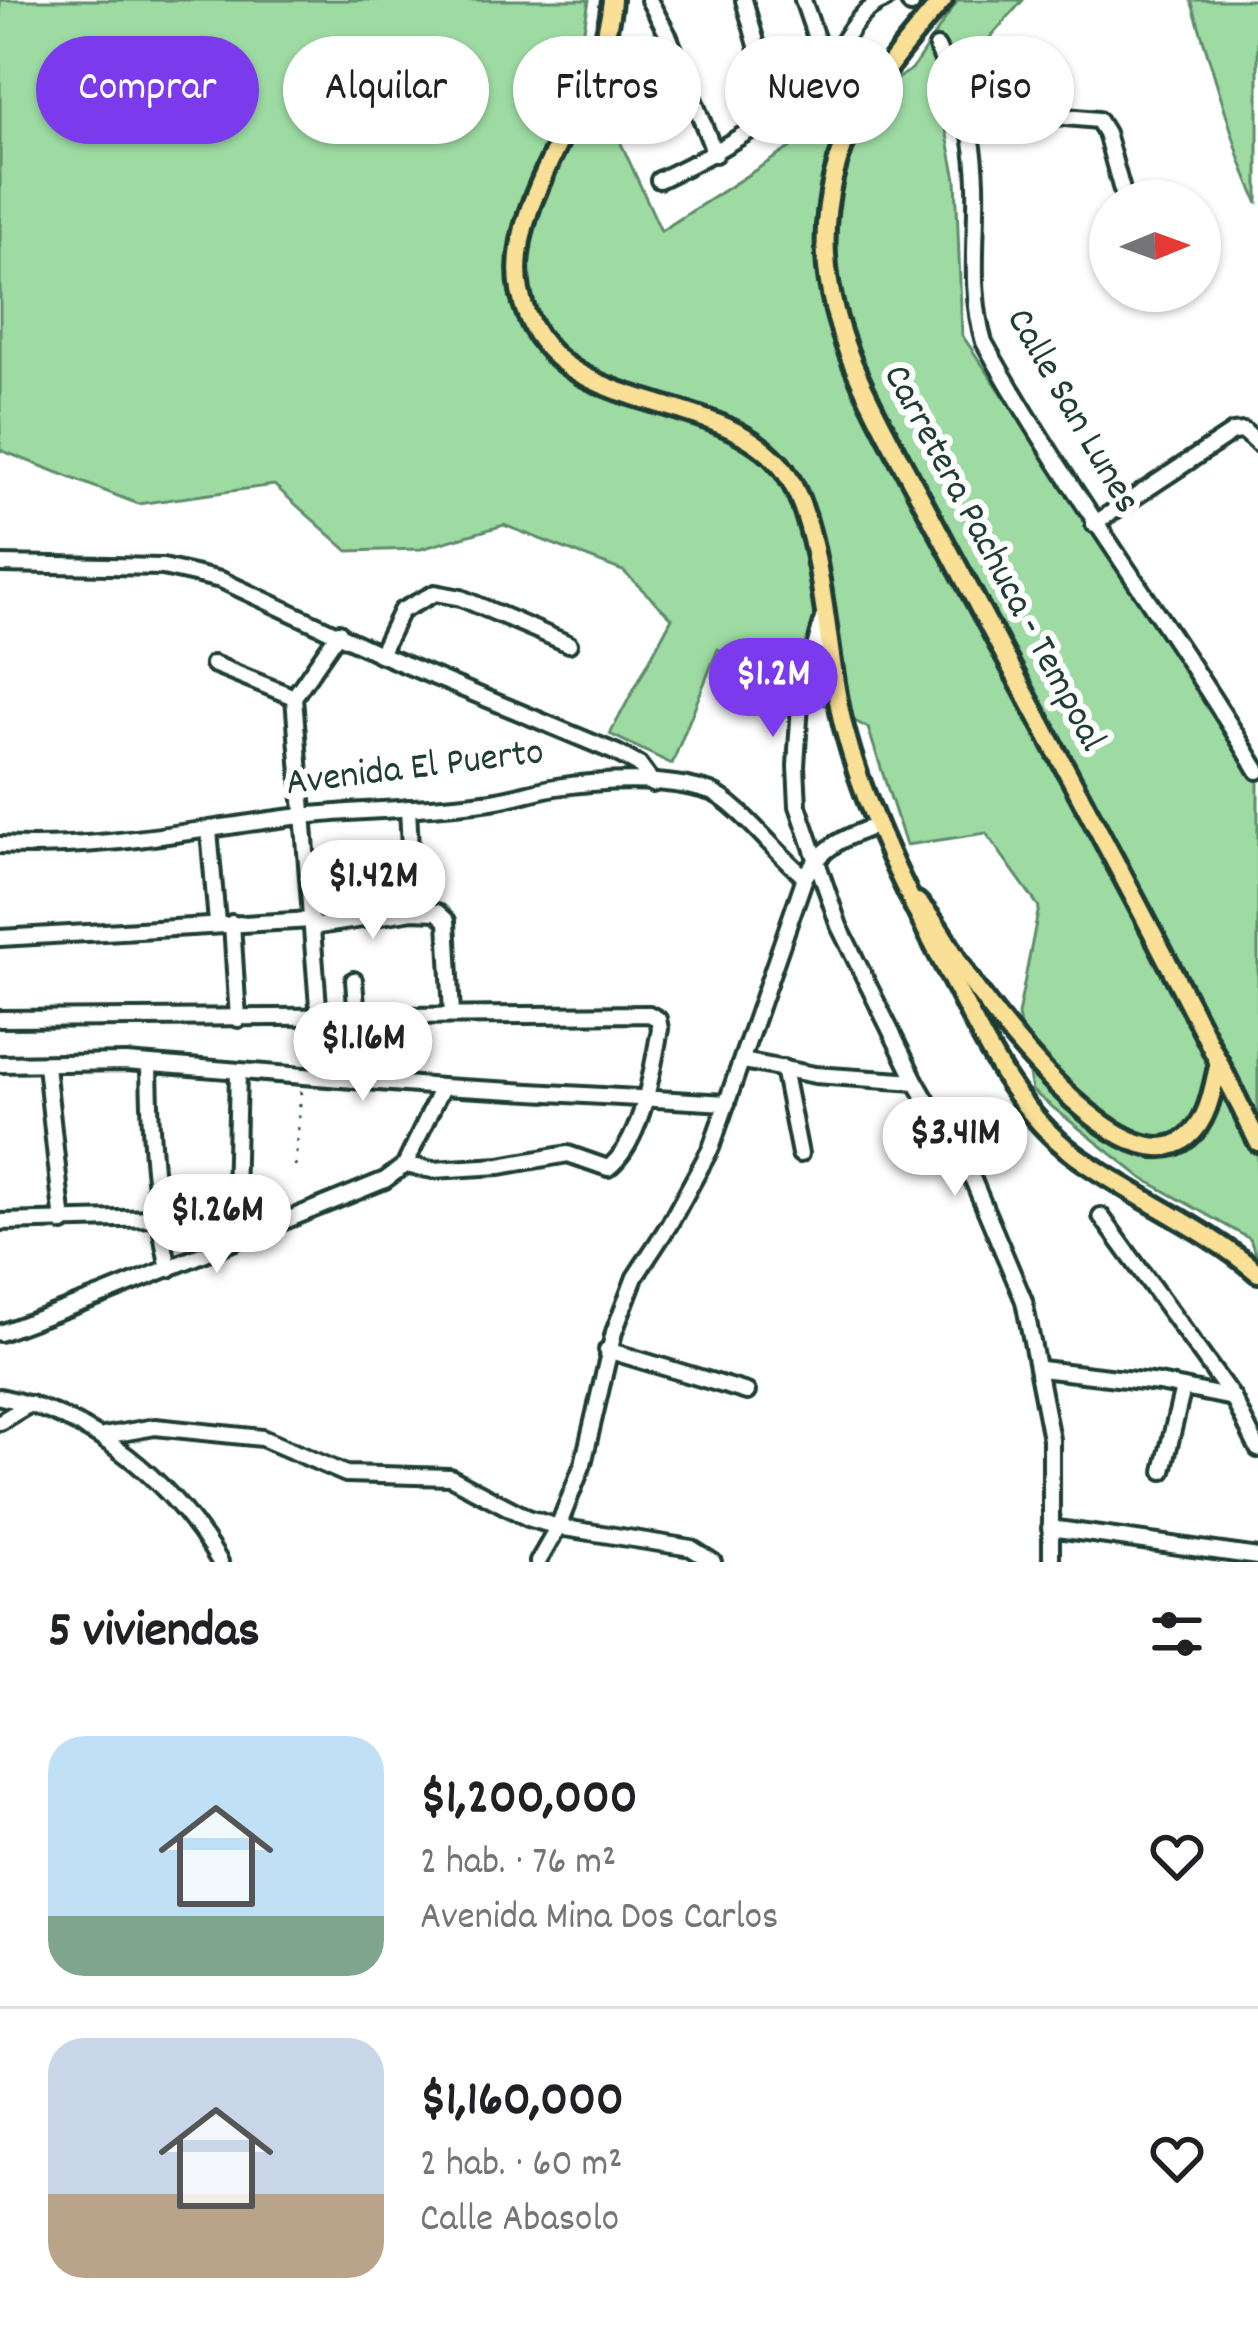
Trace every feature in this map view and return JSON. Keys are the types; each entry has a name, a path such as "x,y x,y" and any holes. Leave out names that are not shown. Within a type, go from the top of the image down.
{"main road":[{"path":"612,0 600,50 526,219 517,259 530,322 547,348 596,383 722,426 754,442 781,466 812,533 844,727 878,825 904,889 1015,1095 1075,1155 1232,1251 1258,1273"},
{"name":"Carretera Pachuca - Tempoal","path":"943,0 887,64 846,136 827,212 832,301 861,386 1258,1142"},
{"path":"904,889 934,920 976,989 1020,1044 1072,1101 1129,1141 1171,1147 1186,1140 1197,1129 1210,1101 1220,1062"}],"street":[{"path":"649,0 669,37 715,154"},
{"path":"744,0 754,36"},
{"path":"803,0 815,36"},
{"path":"848,36 885,0"},
{"path":"1074,118 1098,120 1120,180"},
{"path":"659,180 730,144"},
{"name":"Calle San Lunes","path":"972,144 974,309 984,342 1094,524 1201,675 1258,771"},
{"path":"1094,524 1233,432 1244,431 1258,444"},
{"path":"0,564 163,567 221,580 380,654 617,753 639,764 653,784"},
{"path":"380,654 400,611 435,593 461,598 569,644"},
{"path":"823,618 800,703 799,806 839,926 916,1082 973,1180 1024,1301 1051,1438 1051,1562"},
{"path":"319,1019 294,698 339,632"},
{"path":"213,664 294,698"},
{"name":"Avenida El Puerto","path":"0,845 488,802 574,785 653,784 708,791 732,802 752,830 805,878"},
{"path":"408,808 413,911"},
{"path":"538,1562 583,1464 607,1350 635,1277 711,1148 805,878 818,855 839,839 878,825"},
{"path":"209,830 238,1019"},
{"path":"0,938 437,912 447,921 452,1015"},
{"path":"354,980 357,1019"},
{"path":"0,1019 650,1014 658,1019 647,1098 618,1160 608,1168 568,1154 500,1166 434,1170 405,1166"},
{"path":"743,1060 783,1069 916,1082"},
{"path":"0,1064 149,1064 728,1103"},
{"path":"149,1064 150,1146 158,1218 170,1268"},
{"path":"46,1065 63,1223"},
{"path":"783,1069 800,1154"},
{"path":"234,1241 238,1072"},
{"path":"0,1333 385,1180 405,1166 442,1087"},
{"path":"1101,1216 1233,1398 1258,1449"},
{"path":"0,1222 158,1218"},
{"path":"607,1350 747,1392"},
{"path":"1040,1369 1233,1398"},
{"path":"1163,1471 1183,1388"},
{"path":"0,1397 30,1404 104,1436 152,1476 188,1515 220,1562"},
{"path":"0,1422 30,1404"},
{"path":"104,1436 155,1427 262,1438 346,1474 450,1477 528,1518 691,1548 713,1562"},
{"path":"1050,1528 1258,1557"}],"path":[{"path":"295,1166 302,1077"}],"green space":[{"path":"0,0 589,0 583,36 513,36 513,144 621,144 661,231 796,144 903,144 903,75 927,46 927,144 949,144 956,179 962,335 1258,769 1258,1262 1250,1239 1142,1178 1032,1091 1018,1015 1039,907 986,833 906,845 868,728 718,649 672,764 610,734 672,618 623,571 504,525 421,549 348,551 274,485 138,504 0,450"},
{"path":"958,0 1023,0 992,36 934,36"},
{"path":"1191,0 1258,0 1258,204 1241,162"}],"tunnel":[{"path":"911,5 930,36"}]}
